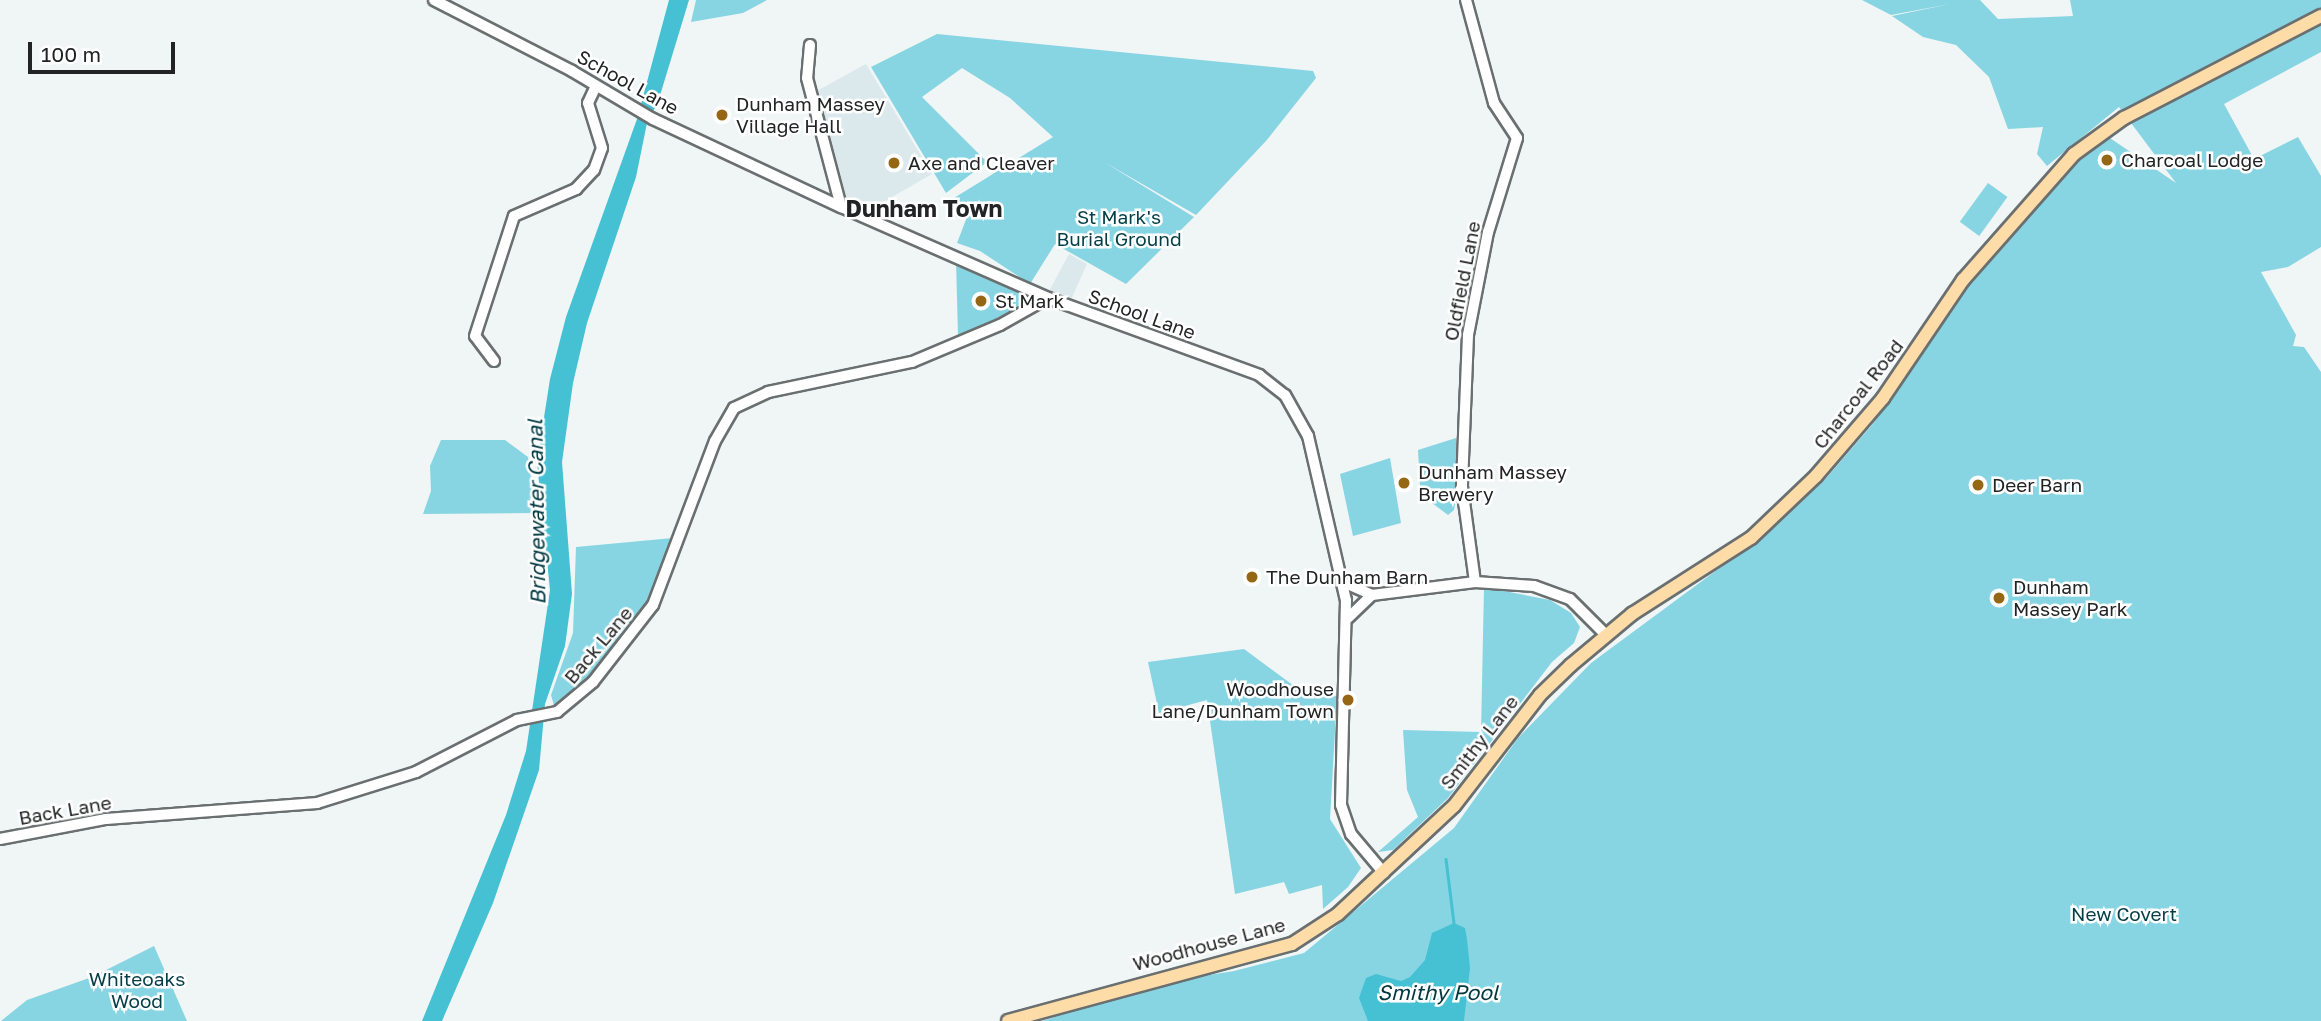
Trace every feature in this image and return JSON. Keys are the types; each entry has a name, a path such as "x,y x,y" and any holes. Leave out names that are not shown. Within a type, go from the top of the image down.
{"main road":[{"name":"Charcoal Road","path":"1605,634 1751,538 1816,476 1883,398 1971,270 2074,154 2124,118 2321,16"},
{"name":"Smithy Lane","path":"1384,873 1454,806 1541,695 1605,634"},
{"name":"Woodhouse Lane","path":"1008,1021 1292,944 1338,914 1384,873"}],"street":[{"name":"School Lane","path":"435,0 653,119 841,206 1048,298 1259,375 1284,395 1308,436 1343,582 1348,618"},
{"name":"Oldfield Lane","path":"1466,0 1494,103 1517,138 1488,232 1468,335 1462,487 1475,583"},
{"path":"810,45 807,78 841,206"},
{"path":"494,361 475,336 511,223 522,209 576,189 594,170 603,148 588,103 596,86"},
{"name":"Back Lane","path":"0,839 106,819 317,803 415,772 522,718 548,716 566,707 593,682 653,605 715,441 733,408 768,392 880,371 944,351 1048,298"},
{"path":"1343,582 1372,596 1475,583 1534,586 1559,593 1605,634"},
{"path":"1372,596 1348,618 1340,805 1351,834 1384,873"}],"shaded area":[{"path":"866,64 932,174 866,212 842,202 813,93"},
{"path":"1069,254 1087,264 1069,304 1047,295"}],"green space":[{"path":"696,0 767,0 743,13 691,22"},
{"name":"Dunham Massey Park","path":"1862,0 1980,0 1998,19 2073,16 2070,0 2321,0 2321,52 2224,104 2254,159 2298,137 2321,176 2321,247 2288,267 2261,272 2296,335 2293,346 2304,347 2321,372 2321,1021 1042,1021 1160,983 1234,971 1304,953 1454,828 1518,738 1591,663 1771,530 1828,476 1872,425 1969,284 2072,165 2107,136 2176,183 2119,107 2047,166 2037,154 2043,127 2008,129 1989,77 1956,45 1923,37 1892,16 1950,4 1891,15"},
{"name":"St Mark's Burial Ground","path":"937,34 1313,71 1316,78 1266,141 1196,215 1104,162 1194,217 1126,284 1055,244 1030,284 980,251 957,243 967,217 954,198 1053,137 1010,98 962,68 922,97 987,162 946,193 871,67"},
{"path":"1988,183 2007,197 1979,236 1960,222"},
{"path":"956,260 1028,296 1024,306 958,336"},
{"path":"1456,438 1457,493 1454,510 1448,515 1428,500 1420,486 1418,450"},
{"path":"441,440 505,440 528,457 536,513 423,514 431,491 430,466"},
{"path":"1390,458 1401,523 1353,536 1340,474"},
{"path":"673,538 644,609 592,677 555,709 551,695 573,633 576,547"},
{"path":"1484,587 1550,600 1571,613 1580,627 1574,643 1552,662 1448,798 1393,850 1378,852 1418,817 1407,790 1403,730 1481,732"},
{"path":"1244,649 1301,691 1337,696 1330,819 1361,868 1348,887 1323,909 1322,885 1289,894 1284,882 1235,894 1207,700 1159,713 1148,662"},
{"name":"Whiteoaks Wood","path":"154,946 187,1021 1,1021 27,1000 92,977"}],"water":[{"path":"669,0 689,0 658,102 647,123 636,177 587,323 573,383 562,462 572,594 565,646 545,704 539,770 493,903 442,1021 422,1021 506,815 526,751 550,590 537,462 550,379 566,317 637,119"},
{"name":"Smithy Pool","path":"1454,923 1465,928 1470,968 1464,1021 1368,1021 1359,998 1366,978 1376,974 1401,981 1410,977 1425,960 1432,933"}],"waterway":[{"path":"1446,859 1454,923"}],"place":[{"name":"Dunham Massey Village Hall","path":"722,115"},
{"name":"Charcoal Lodge","path":"2107,160"},
{"name":"Axe and Cleaver","path":"894,163"},
{"name":"St Mark","path":"981,301"},
{"name":"Dunham Massey Brewery","path":"1404,483"},
{"name":"Deer Barn","path":"1978,485"},
{"name":"The Dunham Barn","path":"1252,577"},
{"name":"Dunham Massey Park","path":"1999,598"},
{"name":"Woodhouse Lane/Dunham Town","path":"1348,700"}],"district":[{"name":"Dunham Town","path":"924,208"}],"water label":[{"name":"Bridgewater Canal","path":"536,512"}],"park label":[{"name":"New Covert","path":"2124,914"}]}
